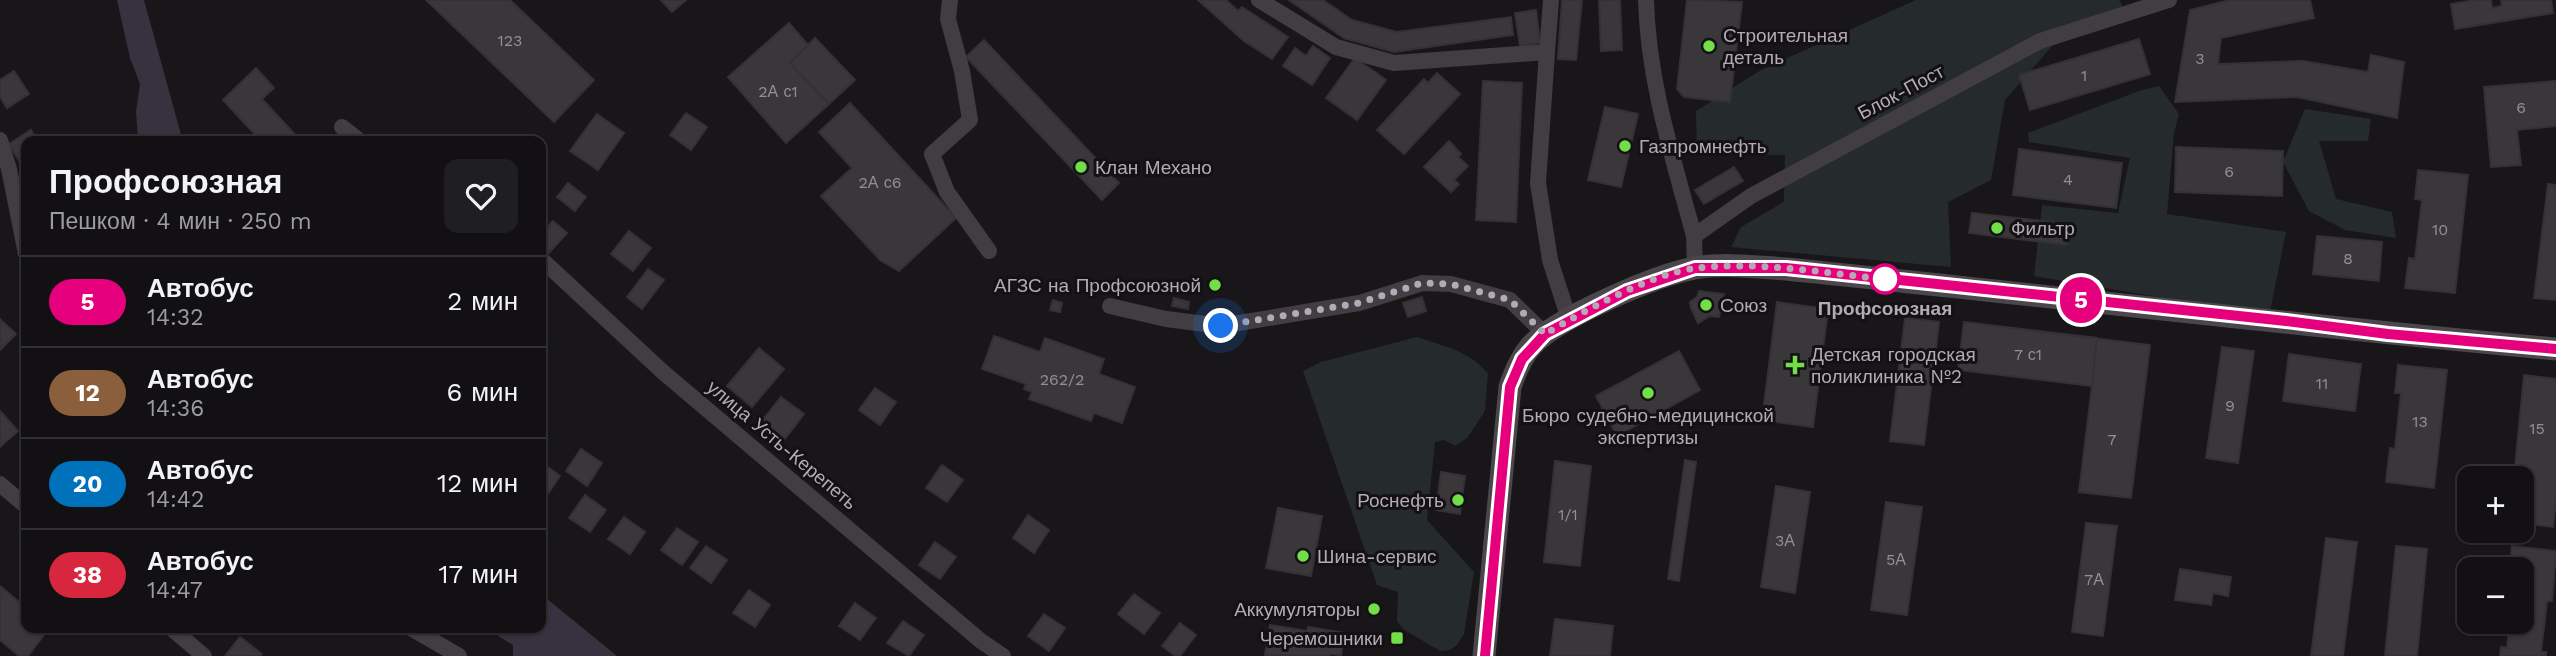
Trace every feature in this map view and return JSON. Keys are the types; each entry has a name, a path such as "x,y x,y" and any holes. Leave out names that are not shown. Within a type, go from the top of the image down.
{"main road":[{"path":"1485,656 1510,387 1522,359 1545,334 1569,319 1627,291 1695,268 1786,268 2388,334 2556,349"}],"street":[{"path":"950,0 948,19 962,71 970,120 932,154 947,192 989,251"},
{"path":"1259,0 1336,47 1394,63 1547,52"},
{"path":"1550,0 1538,183 1550,260 1569,319"},
{"path":"1646,0 1646,28 1660,114 1694,236 1695,268"},
{"name":"Блок-Пост","path":"1694,236 1751,196 2040,41 2169,0"},
{"path":"342,127 353,136"},
{"path":"0,140 21,229"},
{"name":"улица Усть-Керепеть","path":"546,264 664,373 1003,656"},
{"path":"1110,306 1166,319 1221,326 1359,303 1422,283 1451,284 1510,300 1545,334"},
{"path":"0,484 21,502"},
{"path":"178,633 204,656"},
{"path":"420,633 459,656"}],"shaded area":[{"path":"117,0 144,0 181,136 138,136 136,112 140,84 130,58"},
{"path":"1916,0 2120,0 2127,19 2052,46 2005,100 1991,180 1948,202 1951,267 1731,247 1741,227 1784,202 1785,155 1697,153 1696,111 1761,70"},
{"path":"2159,86 2179,114 2174,133 2167,214 2286,232 2269,316 2034,276 2042,205 2118,213 2130,158 2029,142 2028,133"},
{"path":"2305,109 2371,119 2368,141 2319,141 2336,199 2392,212 2396,238 2345,230 2309,211 2283,162"},
{"path":"1417,337 1465,355 1488,374 1485,411 1467,438 1455,446 1444,440 1435,442 1427,520 1474,572 1464,634 1450,650 1440,651 1403,629 1397,621 1398,592 1377,585 1303,371 1321,362"},
{"path":"546,598 617,656 513,656 513,645 495,634 469,633 546,633"}],"building":[{"path":"426,0 510,0 594,80 554,122"},
{"path":"661,0 686,0 672,12"},
{"path":"1198,0 1226,0 1238,11 1242,7 1288,37 1272,59 1244,41"},
{"path":"1289,0 1323,0 1352,20 1397,32 1511,17 1513,35 1394,52 1344,38"},
{"path":"1562,0 1582,0 1576,60 1558,59"},
{"path":"1599,0 1620,0 1622,50 1601,51"},
{"name":"Строительная деталь","path":"1687,0 1742,2 1730,102 1684,97 1677,89"},
{"path":"2230,0 2310,0 2314,18 2221,38 2218,64 2303,61 2368,72 2371,55 2404,62 2397,118 2297,97 2175,102 2190,10"},
{"path":"2491,0 2492,8 2502,6 2501,0 2551,0 2553,13 2455,29 2451,4"},
{"path":"1536,10 1540,43 1520,46 1515,13"},
{"path":"789,23 808,45 790,63 829,104 786,143 728,77"},
{"path":"815,38 855,80 829,104 790,63"},
{"path":"2139,39 2150,74 2030,110 2019,75"},
{"path":"984,40 1119,183 1102,200 966,57"},
{"path":"1313,46 1330,58 1312,85 1283,66 1295,48 1306,56"},
{"path":"1355,58 1386,80 1357,120 1326,98"},
{"path":"256,68 274,88 262,99 296,136 256,136 223,100"},
{"path":"14,71 29,94 7,108 0,97 0,80"},
{"path":"1437,73 1460,94 1404,154 1377,130 1424,79 1428,83"},
{"path":"1483,81 1522,83 1516,222 1476,220"},
{"path":"2556,81 2556,126 2517,130 2521,165 2491,167 2484,87"},
{"path":"850,103 956,218 899,271 880,260 821,196 852,168 819,132"},
{"path":"1605,107 1638,114 1621,187 1588,180"},
{"path":"686,113 707,127 691,150 670,135"},
{"path":"597,114 624,133 598,170 570,151"},
{"path":"31,130 34,136 22,136"},
{"path":"21,136 21,164 9,144"},
{"path":"1449,141 1461,154 1458,157 1468,166 1454,180 1459,184 1451,192 1424,167"},
{"path":"2176,147 2283,151 2282,196 2175,192"},
{"path":"2019,149 2122,163 2116,208 2013,195"},
{"path":"1734,167 1743,181 1704,204 1695,190"},
{"path":"2418,170 2468,175 2455,293 2405,288 2409,258 2415,259 2422,200 2415,199"},
{"path":"568,183 586,197 575,211 557,197"},
{"path":"2548,184 2556,185 2556,300 2534,298"},
{"path":"1972,213 2069,224 2067,245 1969,233"},
{"path":"553,221 567,233 547,255 546,254 546,229"},
{"path":"629,231 651,248 633,271 611,254"},
{"path":"2317,236 2382,242 2379,281 2313,274"},
{"path":"648,269 664,280 642,309 627,297"},
{"name":"Союз","path":"1699,291 1724,294 1719,317 1710,316 1698,323 1690,302 1697,297"},
{"path":"1422,297 1426,311 1408,317 1403,303"},
{"path":"1174,298 1189,302 1188,309 1172,306"},
{"path":"1053,300 1062,303 1060,312 1050,310"},
{"name":"Детская городская поликлиника №2","path":"1777,302 1828,309 1813,427 1762,420"},
{"path":"1905,318 1939,322 1924,445 1890,441"},
{"path":"0,319 16,334 0,350"},
{"path":"1964,322 2150,345 2131,498 2079,492 2092,386 1958,370"},
{"path":"1964,322 2097,338 2092,386 1958,370"},
{"path":"994,336 1040,352 1045,338 1104,359 1099,374 1135,387 1122,423 1094,413 1091,421 1029,399 1032,392 1024,389 1026,384 982,369"},
{"path":"2222,347 2254,351 2238,463 2206,458"},
{"path":"759,348 784,369 752,407 727,386"},
{"name":"Бюро судебно-медицинской экспертизы","path":"1679,351 1700,390 1617,436 1596,396"},
{"path":"2289,354 2361,364 2355,411 2283,401"},
{"path":"2398,365 2447,370 2434,488 2386,482 2390,448 2395,449 2401,393 2395,393"},
{"path":"2524,375 2556,379 2556,501 2553,527 2534,525 2534,466 2515,466"},
{"path":"875,388 896,402 880,425 859,410"},
{"path":"781,397 804,414 784,440 761,422"},
{"path":"0,411 18,431 0,447"},
{"path":"581,449 602,463 587,486 566,471"},
{"path":"1685,460 1696,462 1679,581 1668,579"},
{"path":"1555,461 1591,466 1580,566 1544,562"},
{"path":"942,465 963,480 947,502 926,488"},
{"path":"546,466 560,476 546,497"},
{"path":"1441,472 1465,476 1460,514 1436,510"},
{"path":"1776,486 1810,492 1795,593 1761,587"},
{"path":"585,495 606,510 590,532 569,518"},
{"path":"1886,502 1922,507 1907,615 1871,610"},
{"path":"1278,508 1322,516 1311,576 1266,568"},
{"path":"1028,515 1049,530 1034,553 1013,538"},
{"path":"624,517 645,532 630,554 608,539"},
{"path":"2086,523 2117,526 2103,636 2072,632"},
{"path":"677,528 698,542 682,565 661,550"},
{"path":"2326,538 2357,542 2343,656 2311,656"},
{"path":"935,542 956,557 940,579 919,565"},
{"path":"706,546 727,560 711,583 690,568"},
{"path":"2396,546 2427,549 2417,656 2385,656"},
{"path":"2512,546 2556,551 2552,601 2547,601 2541,652 2546,652 2546,656 2500,656 2501,647 2507,648 2509,634 2534,634 2534,557 2511,557"},
{"path":"2180,569 2231,577 2228,596 2213,593 2211,605 2175,600"},
{"path":"0,586 21,604 21,633 45,633 28,656 19,656 0,640"},
{"path":"749,590 770,605 755,627 733,613"},
{"path":"1134,594 1160,613 1144,634 1118,614"},
{"path":"855,603 876,618 860,640 839,626"},
{"path":"1044,614 1065,628 1049,651 1028,636"},
{"path":"1555,619 1613,626 1610,656 1550,656"},
{"path":"903,621 924,635 909,656 887,643"},
{"path":"1180,623 1196,635 1180,656 1175,656 1162,646"},
{"path":"1270,625 1345,633 1341,655 1265,655"},
{"path":"240,637 262,654 225,656"}],"bus line":[{"name":"5","path":"1485,656 1510,387 1522,359 1531,346 1545,334 1569,319 1627,291 1695,268 1786,268 2388,334 2556,349"}],"place":[{"name":"Строительная деталь","path":"1709,46"},
{"name":"Газпромнефть","path":"1625,146"},
{"name":"Клан Механо","path":"1081,167"},
{"name":"Фильтр","path":"1997,228"},
{"name":"Профсоюзная","path":"1885,279"},
{"name":"АГЗС на Профсоюзной","path":"1215,285"},
{"name":"Союз","path":"1706,305"},
{"name":"Детская городская поликлиника №2","path":"1795,365"},
{"name":"Бюро судебно-медицинской экспертизы","path":"1648,393"},
{"name":"Роснефть","path":"1458,500"},
{"name":"Шина-сервис","path":"1303,556"},
{"name":"Аккумуляторы","path":"1374,609"},
{"name":"Черемошники","path":"1397,638"}],"route":[{"path":"1221,326 1359,303 1422,283 1451,284 1510,300 1545,334 1569,319 1627,291 1695,268 1786,268 1885,279"}]}
